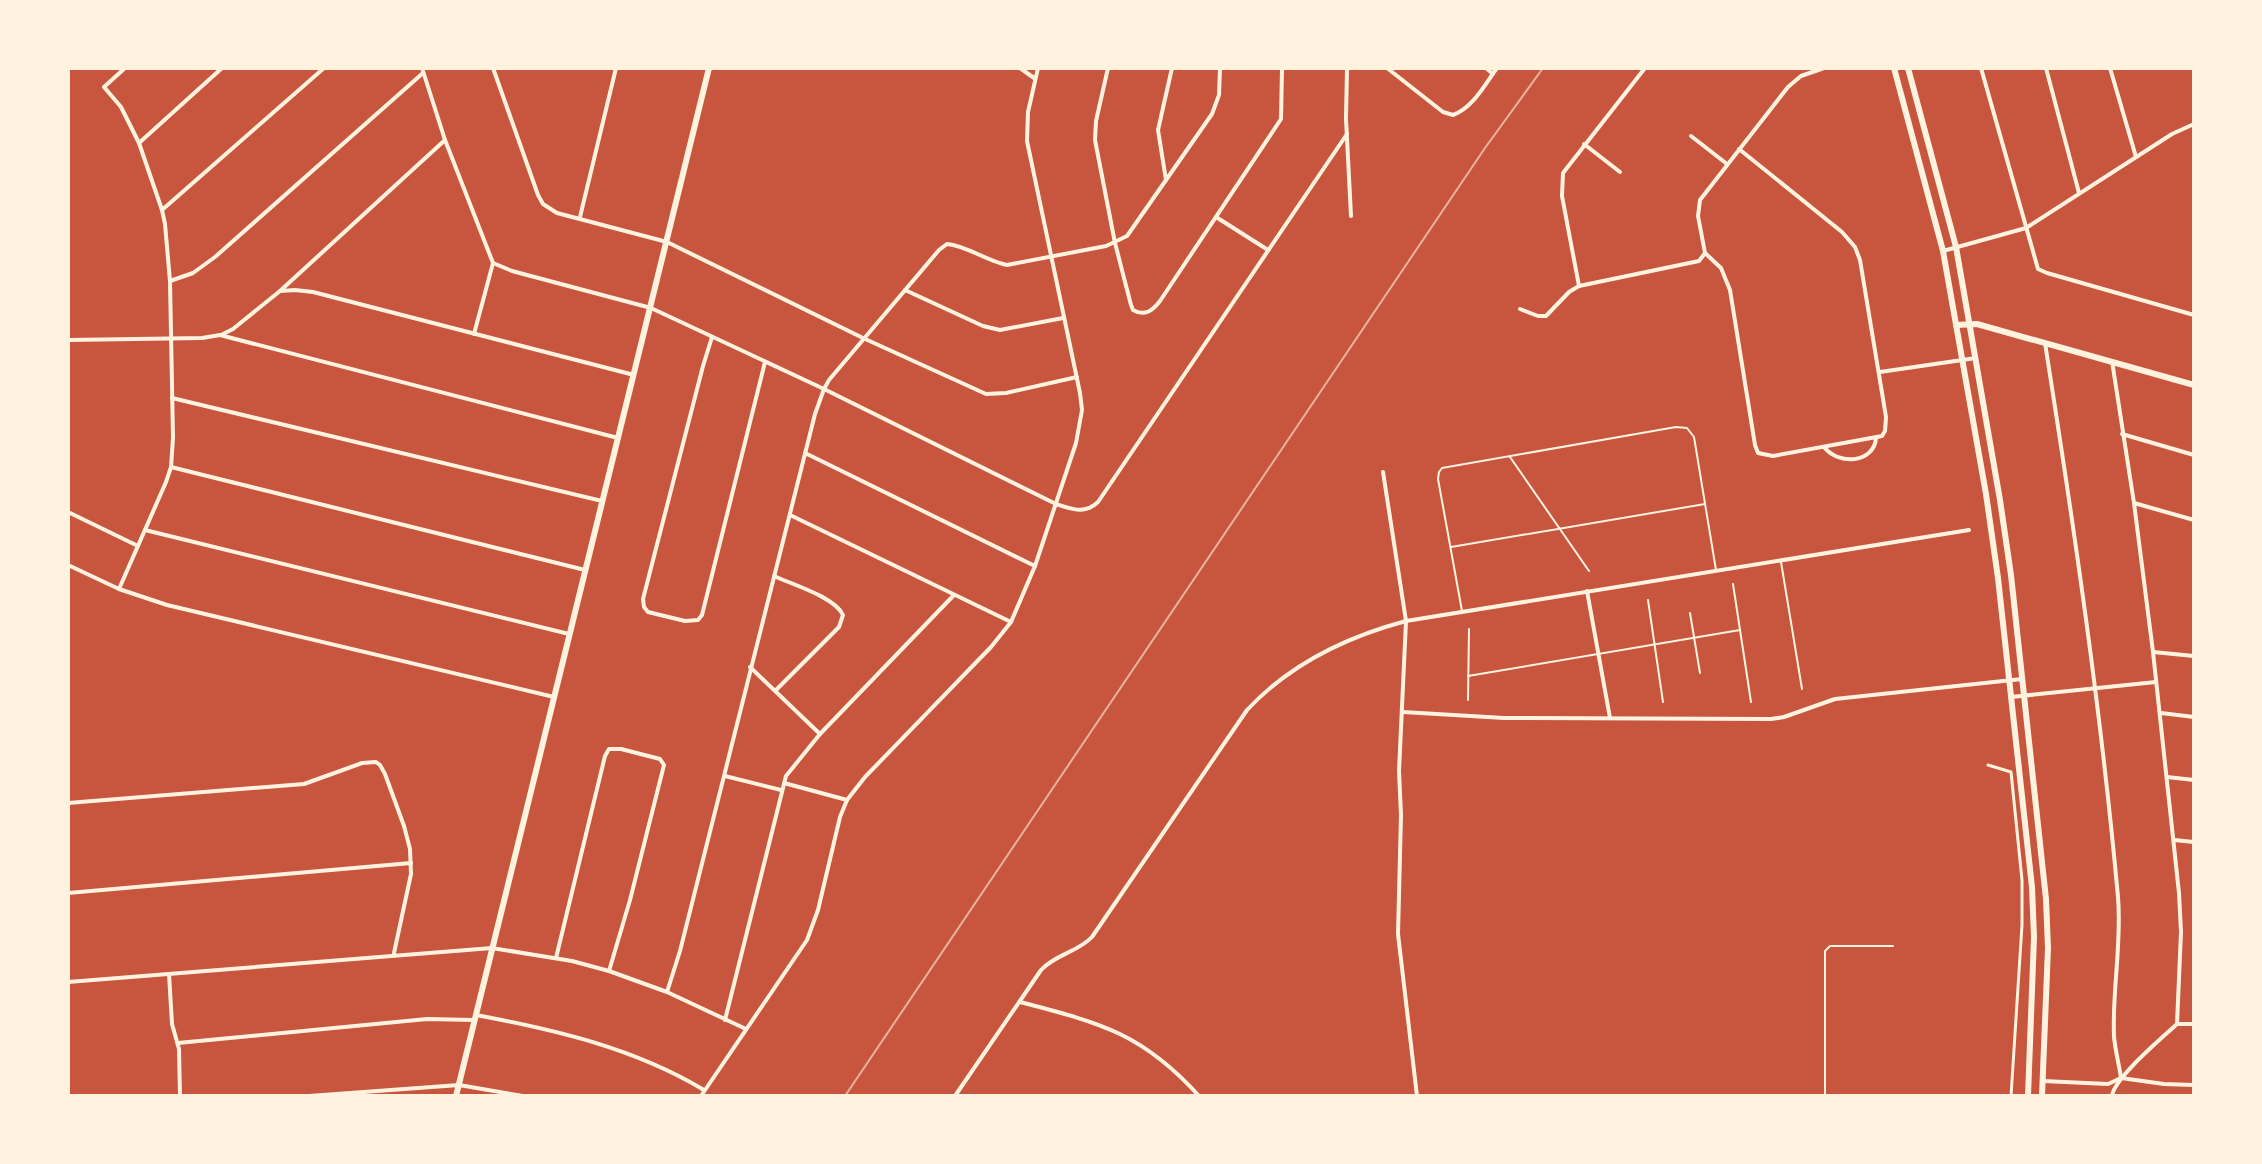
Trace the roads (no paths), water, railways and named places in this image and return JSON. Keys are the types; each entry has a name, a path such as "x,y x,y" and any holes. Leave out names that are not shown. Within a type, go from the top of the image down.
{"main road":[{"path":"456,1096 709,68"},
{"path":"1894,68 1943,251 1992,535 2032,887 2034,937 2028,1096"},
{"path":"1908,68 1956,247 2005,529 2047,914 2042,1096"},
{"path":"1956,325 1970,323 2194,385"}],"street":[{"path":"119,589 171,467 172,398 170,281 162,210 139,143 121,107 104,87 125,68"},
{"path":"139,143 222,68"},
{"path":"162,210 324,68"},
{"path":"493,68 538,195 548,209 667,242 986,394 1006,393 1077,377"},
{"path":"579,218 616,68"},
{"path":"1020,68 1035,79"},
{"path":"701,1096 807,940 847,800 1011,622 1035,566 1056,504 1082,410 1027,141 1028,112 1038,68"},
{"path":"1108,68 1094,130 1115,243 1131,305 1137,313 1147,313 1156,307 1281,119 1282,68"},
{"path":"1166,180 1158,130 1172,68"},
{"path":"667,992 824,389 863,338 947,244 1007,265 1115,243 1127,236 1217,104 1220,68"},
{"path":"1347,68 1351,216"},
{"path":"1387,68 1450,115 1458,114 1469,105 1497,68"},
{"path":"1486,68 1493,74"},
{"path":"1579,286 1561,180 1567,165 1645,68"},
{"path":"1739,149 1852,241 1860,260 1880,372 1886,424 1882,436 1773,456 1758,453 1730,290 1721,268 1705,253 1698,216 1699,204 1727,164 1788,87 1813,69 1824,68"},
{"path":"1981,68 2039,270 2194,315"},
{"path":"2046,68 2079,193"},
{"path":"2110,68 2136,157"},
{"path":"170,281 193,273 215,257 422,70 445,140 493,263 474,334"},
{"path":"1943,251 2026,228 2172,134 2194,124"},
{"path":"493,263 512,271 651,308 824,389 1056,504 1081,511 1098,502 1347,134"},
{"path":"1691,136 1727,164"},
{"path":"220,335 240,324 280,291 445,140"},
{"path":"1584,144 1620,172"},
{"path":"1216,217 1268,250"},
{"path":"1520,309 1546,316 1579,286 1695,263 1705,253"},
{"path":"905,290 983,326 1000,330 1063,318"},
{"path":"280,291 313,292 634,375"},
{"path":"68,340 220,335 618,438"},
{"path":"712,337 643,599 645,610 653,614 689,622 700,618 765,362"},
{"path":"2045,343 2095,689 2119,907 2114,1037 2121,1078"},
{"path":"1880,372 1976,358"},
{"path":"2112,361 2153,652 2181,923 2177,1024 2121,1078 2112,1096"},
{"path":"172,398 602,501"},
{"path":"2122,434 2194,455"},
{"path":"1824,447 1834,457 1848,459 1871,451 1876,438"},
{"path":"805,453 1035,566"},
{"path":"171,467 585,570"},
{"path":"1383,472 1406,621 1399,771 1398,934 1417,1096"},
{"path":"2134,503 2194,520"},
{"path":"68,512 138,546"},
{"path":"790,515 1011,622"},
{"path":"145,530 569,634"},
{"path":"955,1096 1045,965 1082,946 1092,937 1235,725 1260,695 1307,660 1372,631 1406,621 1969,530"},
{"path":"68,565 119,589 167,605 554,697"},
{"path":"774,576 832,602 843,615 839,627 776,690"},
{"path":"1587,591 1610,719"},
{"path":"725,1020 783,782 790,768 954,595"},
{"path":"2153,652 2194,656"},
{"path":"750,667 820,734"},
{"path":"1403,712 1504,718 1771,719 1835,699 2022,679"},
{"path":"2011,697 2156,682"},
{"path":"2160,713 2194,717"},
{"path":"556,958 605,756 612,748 660,759 664,765 609,971"},
{"path":"68,803 304,784 372,761 380,765 385,774 408,838 411,863 394,955"},
{"path":"1988,765 2011,772 2022,880 2011,1096"},
{"path":"724,775 781,790"},
{"path":"2167,777 2194,780"},
{"path":"783,782 847,800"},
{"path":"2174,840 2194,842"},
{"path":"68,893 411,863"},
{"path":"68,982 492,948 556,958 609,971 667,992 746,1030"},
{"path":"169,974 181,1094"},
{"path":"1020,1002 1080,1017 1127,1037 1163,1060 1199,1096"},
{"path":"178,1043 427,1019 476,1018 553,1030 613,1048 652,1063 705,1091"},
{"path":"2177,1024 2194,1024"},
{"path":"2043,1081 2108,1084 2121,1078 2194,1085"},
{"path":"309,1096 459,1085 523,1096"}],"lane":[{"path":"1462,612 1438,476 1446,465 1683,427 1689,429 1694,437 1717,571"},
{"path":"1509,455 1589,571"},
{"path":"1449,547 1705,504"},
{"path":"1781,562 1802,689"},
{"path":"1733,584 1751,702"},
{"path":"1648,600 1663,702"},
{"path":"1690,613 1700,673"},
{"path":"1468,700 1469,629"},
{"path":"1468,676 1740,630"},
{"path":"1825,1096 1825,951 1830,946 1893,946"}],"railway":[{"path":"845,1096 1485,148 1543,68"}]}
